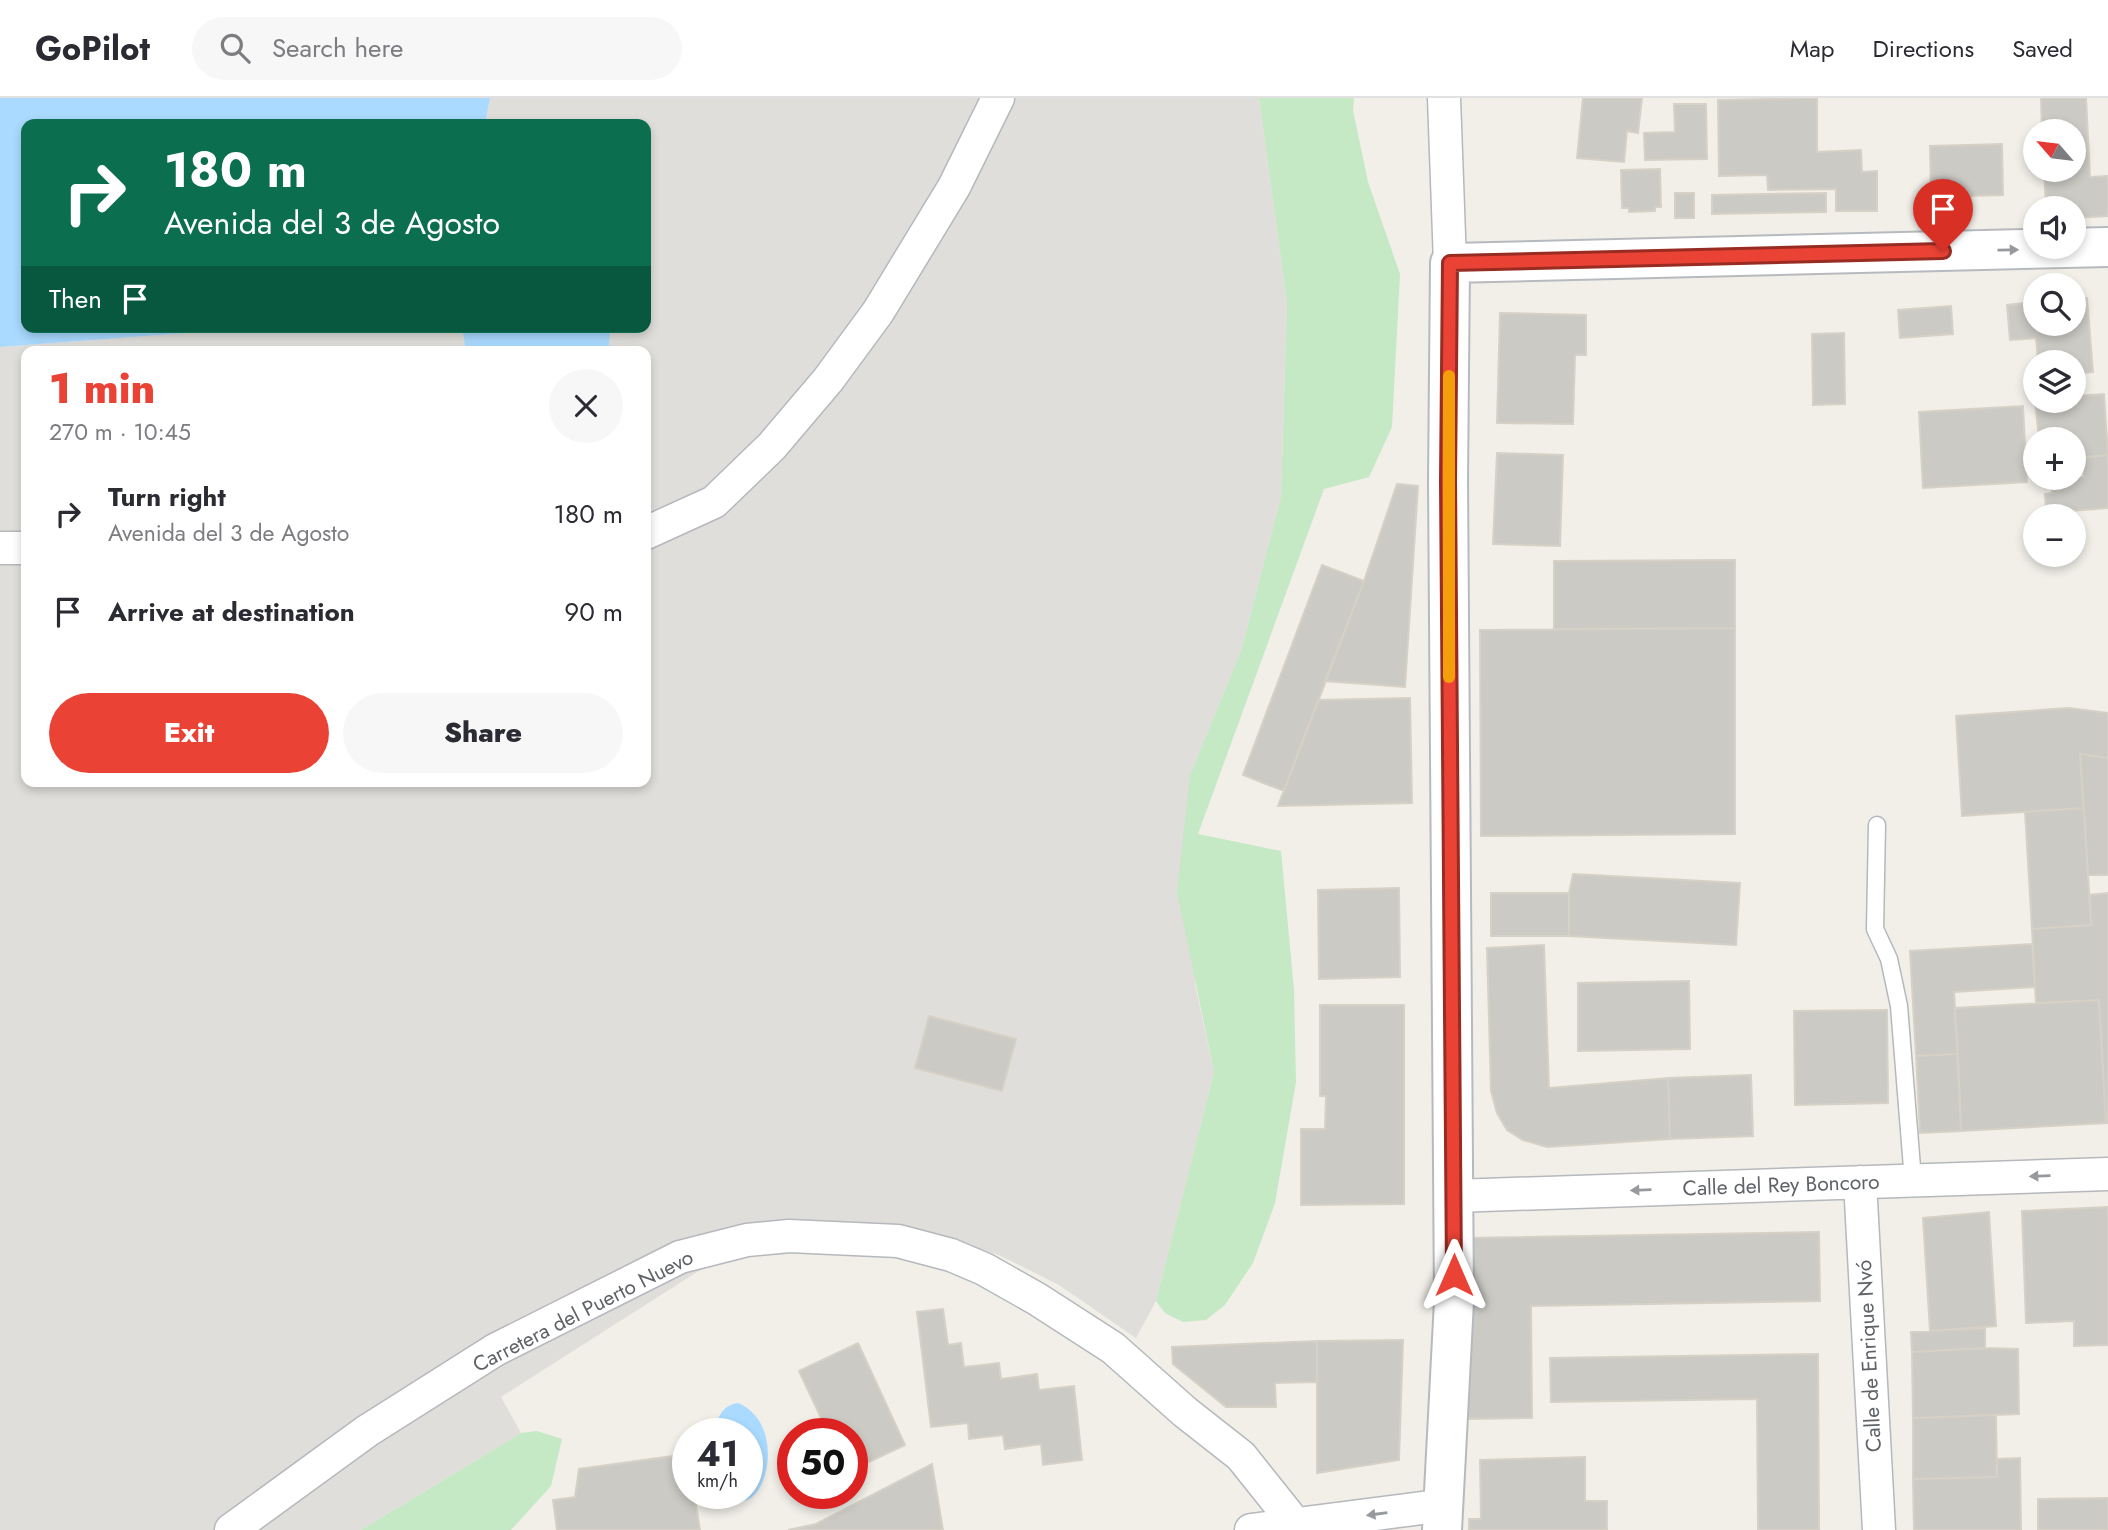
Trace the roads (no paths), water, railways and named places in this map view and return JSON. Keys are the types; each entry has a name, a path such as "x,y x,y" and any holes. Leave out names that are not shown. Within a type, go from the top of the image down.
{"main road":[{"path":"1443,1518 1454,1301 1448,495 1450,263 2108,247"}],"street":[{"path":"651,531 714,502 772,446 828,380 878,312 947,198 998,98"},
{"path":"1444,98 1450,263"},
{"path":"0,548 21,548"},
{"name":"Calle del Rey Boncoro","path":"1454,1196 2108,1174"},
{"name":"Calle de Enrique Nvó","path":"1860,1182 1879,1530"},
{"name":"Carretera del Puerto Nuevo","path":"231,1530 367,1432 495,1350 680,1257 747,1240 789,1236 898,1241 951,1255 994,1275 1114,1348 1185,1412 1241,1456 1298,1528"},
{"path":"1251,1530 1443,1518"}],"lane":[{"path":"1877,825 1875,929 1889,959 1899,1006 1913,1180"}],"water":[{"path":"0,98 490,98 486,119 21,119 21,333 187,333 0,347"},
{"path":"463,333 610,333 609,346 465,346"},
{"path":"738,1403 757,1418 718,1418 732,1404"},
{"path":"763,1429 768,1452 763,1479"}]}
